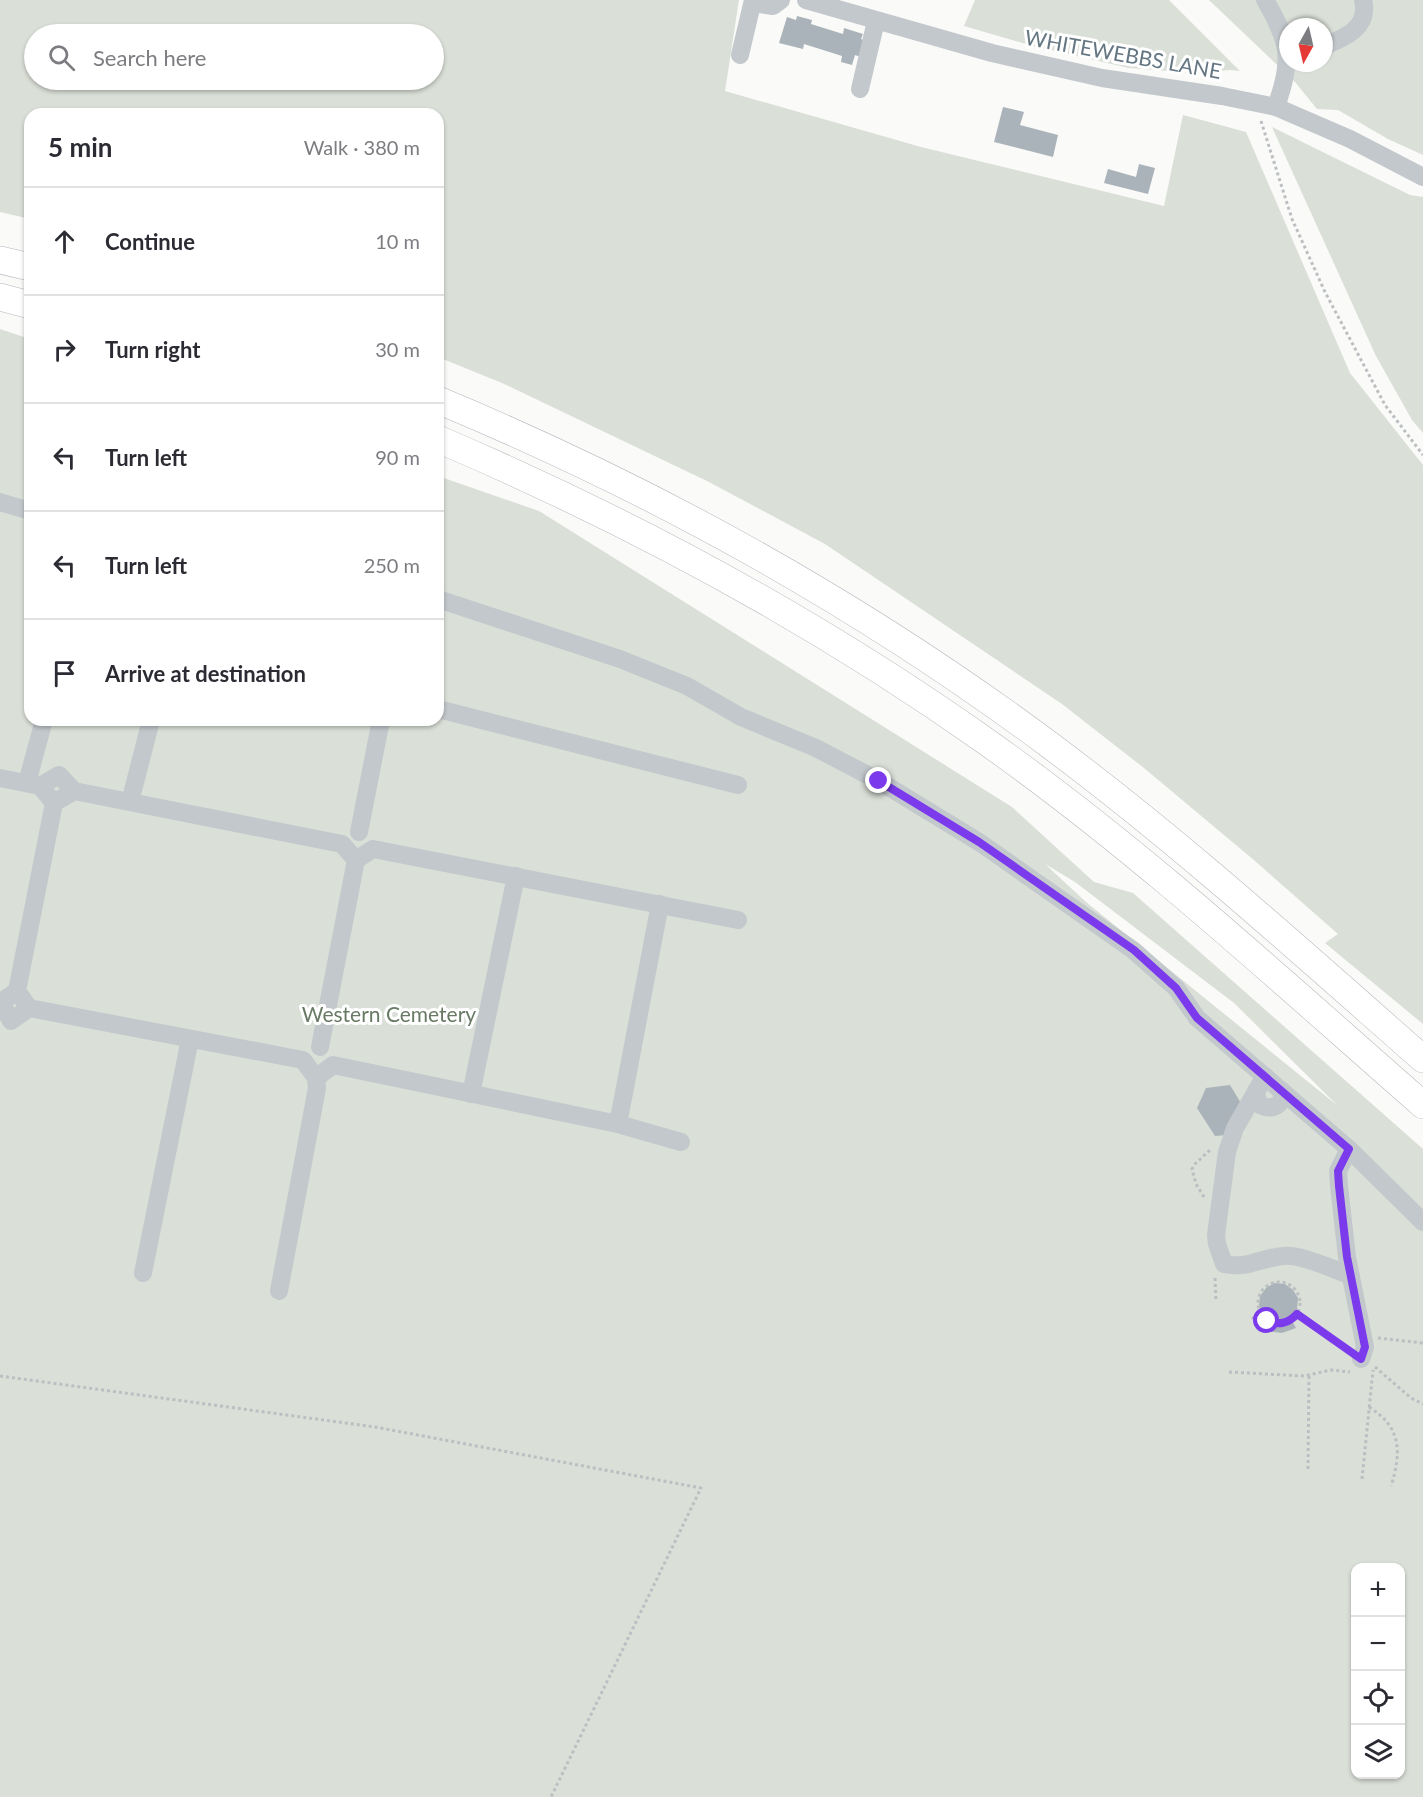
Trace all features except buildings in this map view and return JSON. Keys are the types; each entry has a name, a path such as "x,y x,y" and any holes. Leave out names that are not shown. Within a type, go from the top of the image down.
{"highway":[{"path":"0,260 24,266"},
{"path":"0,297 24,303"},
{"path":"444,403 545,446 671,508 822,593 940,668 1046,742 1150,822 1200,863 1423,1059"},
{"path":"444,442 573,500 718,574 821,634 975,734 1139,858 1423,1105"}],"street":[{"path":"740,55 753,1 772,6 781,0"},
{"name":"WHITEWEBBS LANE","path":"806,0 992,53 1102,78 1276,107 1350,139 1423,177"},
{"path":"1265,0 1279,26"},
{"path":"1333,43 1358,28 1363,17 1364,0"},
{"path":"860,89 876,21"},
{"path":"1276,107 1286,72"},
{"path":"0,502 24,509"},
{"path":"444,601 620,659 678,682 741,717 816,748 879,781 979,842 1134,950 1176,988 1197,1018 1261,1084 1282,1091 1349,1149 1423,1222"},
{"path":"444,711 738,785"},
{"path":"33,784 43,726"},
{"path":"130,802 149,726"},
{"path":"342,844 359,832 380,726"},
{"path":"0,778 33,784 59,775 74,791 342,844 356,860"},
{"path":"33,784 54,803"},
{"path":"29,1008 11,1021 0,1002 16,991 54,803 74,791"},
{"path":"359,832 373,849 738,920"},
{"path":"303,1060 320,1047 356,860 373,849"},
{"path":"471,1094 516,876"},
{"path":"618,1124 660,904"},
{"path":"16,991 29,1008 303,1060 316,1078 317,1088 279,1291"},
{"path":"143,1273 190,1039"},
{"path":"320,1047 333,1065 618,1124 681,1142"},
{"path":"316,1078 333,1065"},
{"path":"1261,1084 1257,1098 1260,1105 1269,1108 1279,1105 1282,1101 1282,1091"},
{"path":"1261,1084 1235,1128 1227,1152 1216,1235 1224,1264 1237,1266 1282,1256 1293,1256 1350,1275"},
{"path":"1349,1149 1338,1171 1350,1275 1365,1347 1362,1368"}],"path":[{"path":"1255,102 1292,219 1325,292 1384,405 1423,455"},
{"path":"1216,1302 1214,1283 1219,1269 1224,1264"},
{"path":"1277,1282 1290,1285 1298,1295 1297,1314 1286,1323 1267,1321 1257,1304 1260,1292 1265,1286 1277,1282"},
{"path":"1297,1314 1373,1375"},
{"path":"1362,1337 1423,1342"},
{"path":"1362,1368 1373,1375"},
{"path":"1229,1372 1304,1376 1331,1370 1362,1368 1423,1404"},
{"path":"1308,1469 1309,1375"},
{"path":"1362,1479 1373,1375"},
{"path":"0,1376 375,1427 701,1488 550,1797"},
{"path":"1369,1407 1385,1418 1393,1428 1397,1444 1395,1475 1391,1486"}],"green space":[{"path":"0,0 739,0 725,91 921,147 1164,206 1183,115 1246,132 1350,373 1423,465 1423,1024 1325,943 1338,934 1144,768 1062,704 825,544 709,482 502,383 444,359 444,108 24,108 24,218 0,212"},
{"path":"975,0 1169,0 1240,71 1195,73 1129,68 1033,46 964,26"},
{"path":"1209,0 1423,0 1423,155 1388,139 1338,110 1317,109 1285,72 1333,72 1333,18 1279,18 1279,67"},
{"path":"1272,127 1410,195 1423,197 1423,433 1412,420 1376,356"},
{"name":"Western Cemetery","path":"0,329 24,337 24,726 444,726 444,478 539,511 1012,807 1094,882 1133,893 1423,1149 1423,1797 0,1797","holes":["1045,864 1075,882 1234,1003 1338,1106 1086,902"]}],"route":[{"path":"879,781 979,842 1134,950 1176,988 1197,1018 1349,1149 1338,1171 1347,1257 1365,1347 1361,1359 1297,1314 1286,1323 1267,1321"}]}
